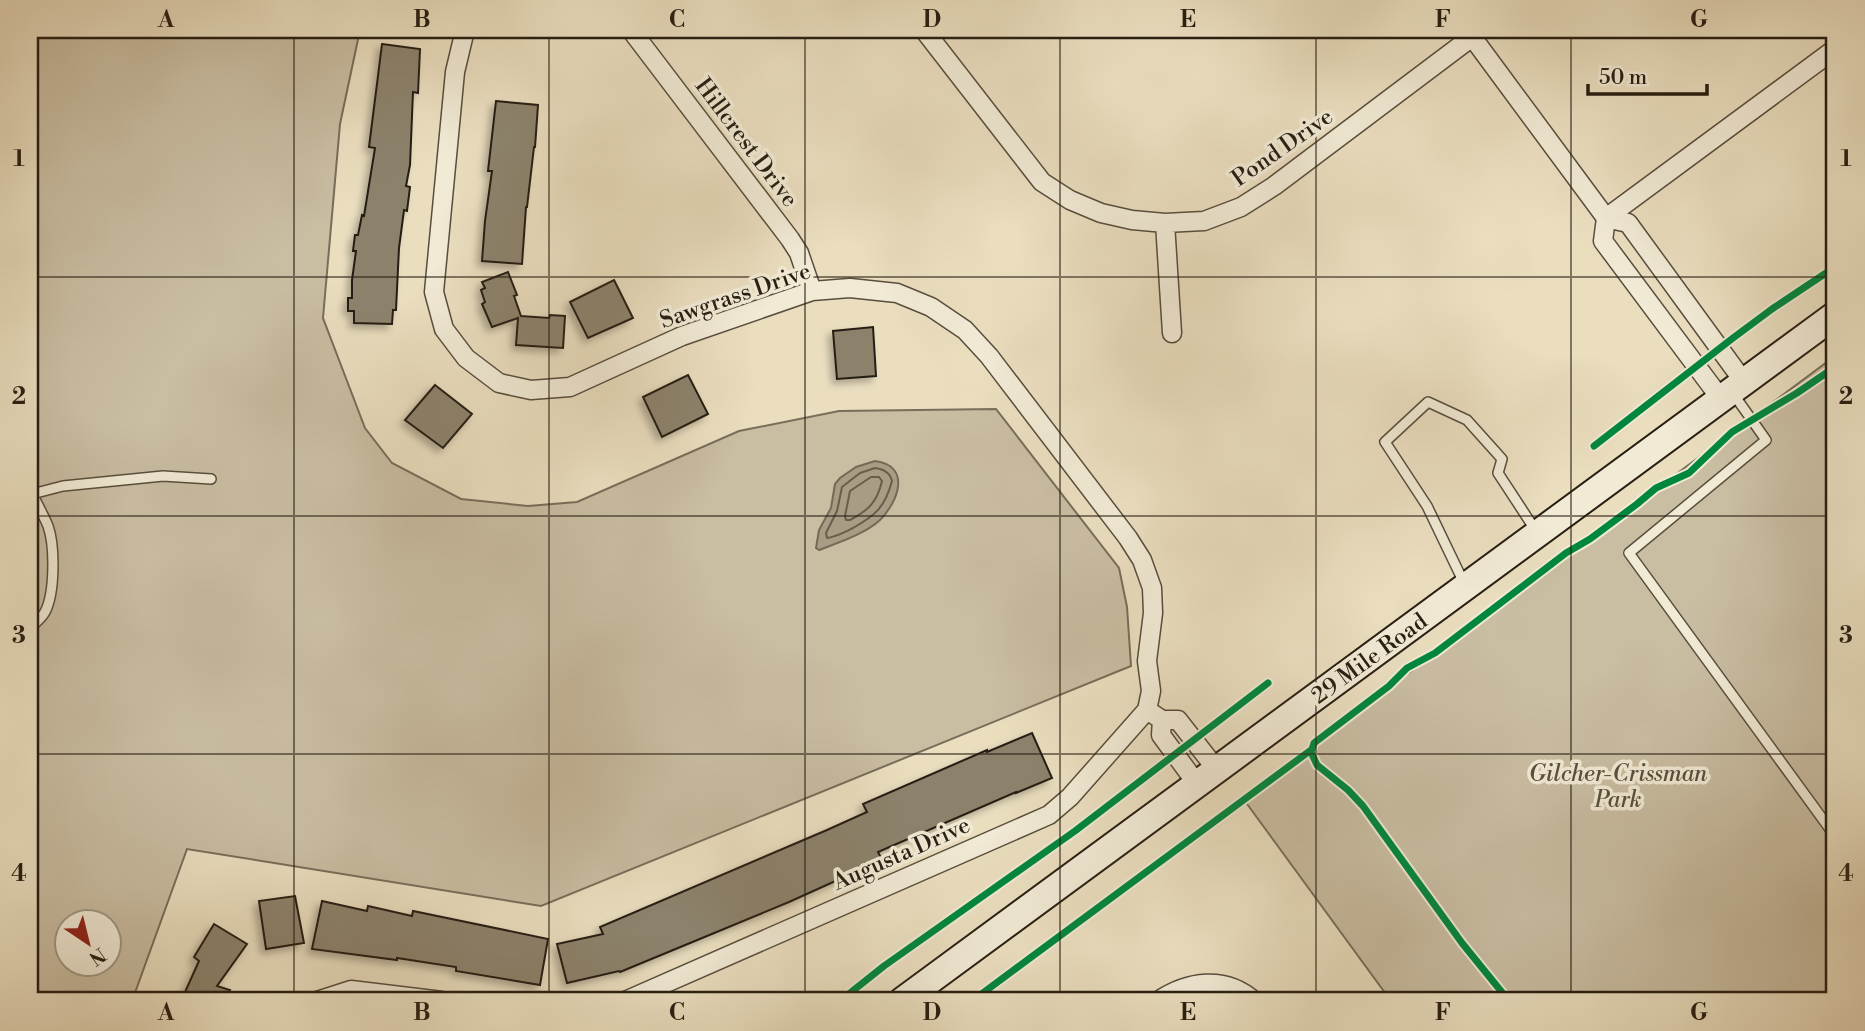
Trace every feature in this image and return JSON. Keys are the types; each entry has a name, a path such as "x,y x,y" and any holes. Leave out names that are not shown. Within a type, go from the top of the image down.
{"street":[{"name":"Sawgrass Drive","path":"466,30 455,72 434,292 444,329 466,358 499,383 531,390 570,387 682,337 812,290 850,288 897,293 931,307 965,330 989,356 1142,560 1152,588 1153,612 1147,661 1154,715"},
{"name":"Hillcrest Drive","path":"631,30 790,239 799,253 812,290"},
{"name":"Pond Drive","path":"923,30 1042,182 1070,200 1101,213 1132,220 1165,223 1204,221 1241,206 1274,186 1469,33"},
{"path":"1469,33 1606,218 1628,223 1664,272 1732,391"},
{"path":"1732,391 1640,290 1603,241 1606,218 1835,49"},
{"path":"1165,223 1172,333"},
{"path":"1640,290 1664,272"},
{"name":"29 Mile Road","path":"902,1001 1835,315"},
{"path":"1154,715 1178,720 1207,777"},
{"name":"Augusta Drive","path":"625,1001 1049,815 1154,715"},
{"path":"1158,1001 1175,990 1206,983 1236,989 1254,1001"},
{"path":"317,1001 351,990 442,1001"}],"lane":[{"path":"1732,391 1766,440 1629,553 1835,836"},
{"path":"1466,586 1427,506 1385,442 1428,401 1467,420 1502,459 1498,473 1538,534"},
{"path":"30,628 46,611 52,566 48,527 31,492 63,486 163,476 211,479"}],"green space":[{"path":"30,30 360,30 340,124 323,318 365,428 392,463 461,499 528,506 577,502 739,431 839,411 996,409 1119,568 1127,607 1131,666 541,906 187,849 132,1001 30,1001"},
{"name":"Gilcher-Crissman Park","path":"1835,356 1835,1001 1391,1001 1242,797"}],"water":[{"path":"875,461 887,464 898,477 892,504 880,520 867,530 819,550 816,548 819,530 831,508 835,484 856,467"}],"building":[{"path":"382,44 420,49 418,93 413,92 410,165 406,186 410,187 399,248 396,310 393,310 392,324 354,323 354,311 348,311 348,298 352,298 355,235 358,235 362,215 364,216 375,148 369,147"},
{"path":"496,101 538,105 522,264 482,261 492,171 488,171"},
{"path":"508,272 517,295 514,296 521,316 565,316 563,348 516,345 518,318 492,327 482,304 485,302 481,290 485,288 482,282"},
{"path":"614,280 633,318 588,338 570,302"},
{"path":"873,327 876,376 837,379 833,331"},
{"path":"688,375 708,414 662,437 643,397"},
{"path":"435,385 472,414 443,448 405,420"},
{"path":"1032,733 1052,778 878,852 882,860 789,902 620,972 567,983 557,944 603,934 600,927 827,830 867,812 863,804"},
{"path":"295,896 304,943 266,949 259,901"},
{"path":"322,901 367,911 368,906 412,916 413,911 548,939 540,985 456,971 456,967 312,949"},
{"path":"214,924 247,944 217,986 230,990 225,1001 181,1001 199,961 194,957"}],"cycle path":[{"path":"1594,446 1772,309 1835,267"},
{"path":"1509,1001 1462,943 1363,806 1317,765 1311,752 1314,743 1389,686 1407,668 1435,653 1656,488 1689,473 1732,432 1835,367"},
{"path":"840,1001 884,966 1075,831 1268,683"},
{"path":"972,1001 1311,750"}]}
